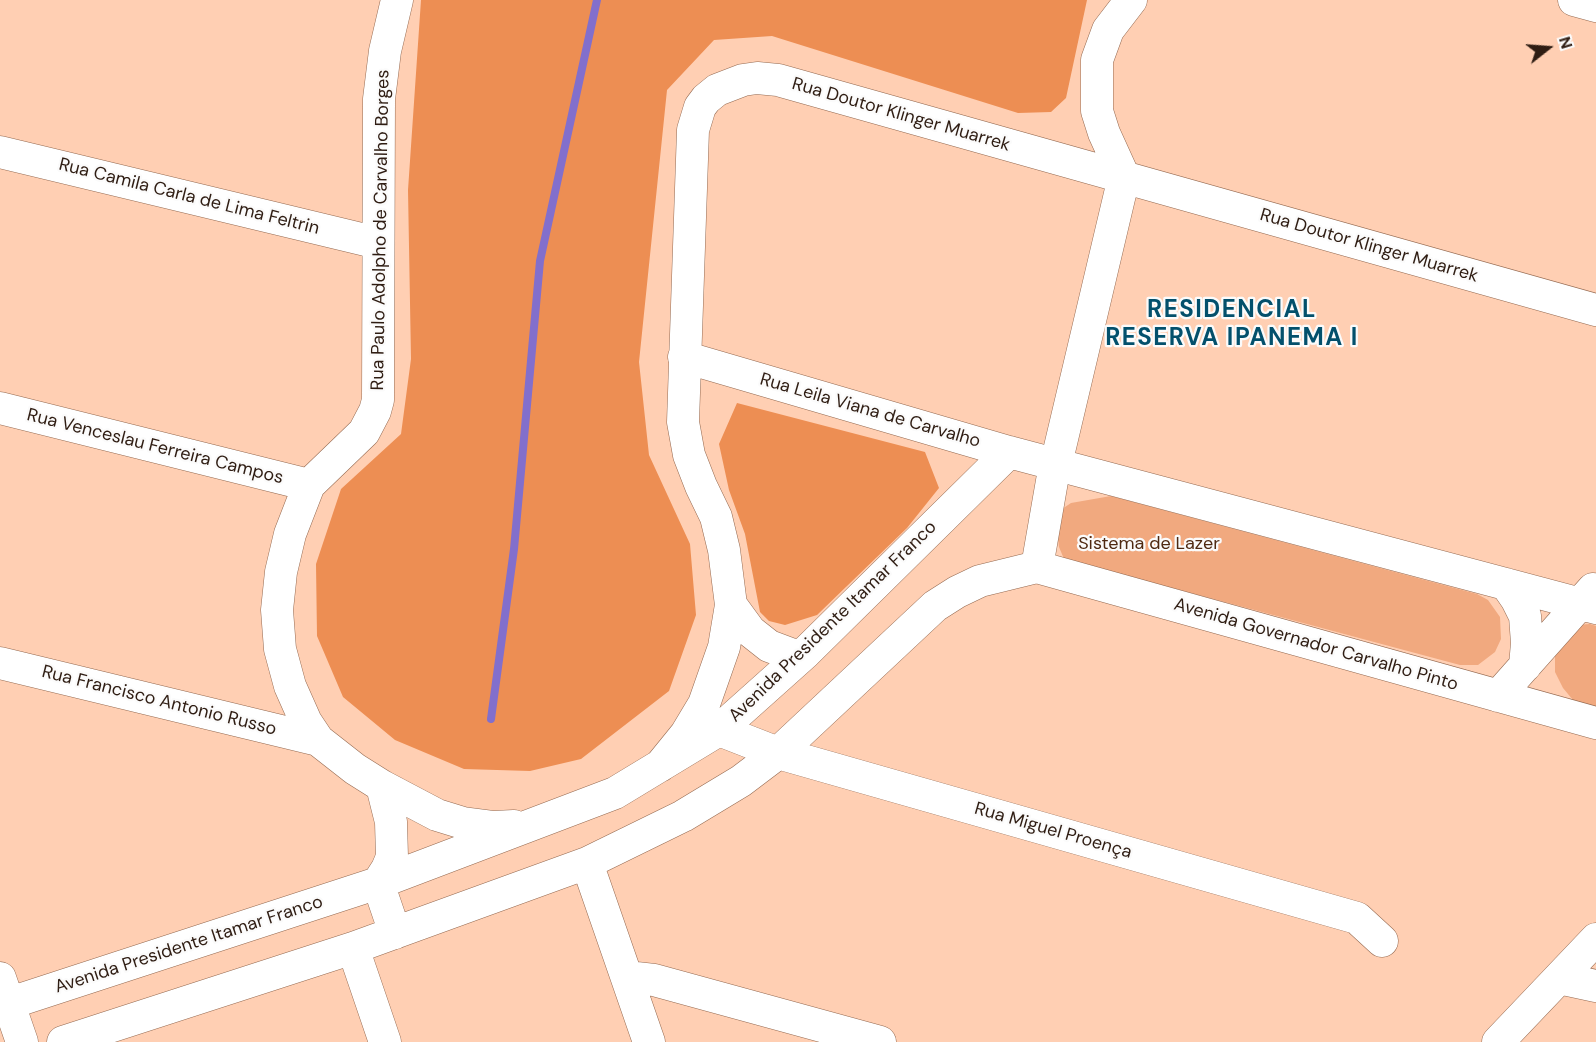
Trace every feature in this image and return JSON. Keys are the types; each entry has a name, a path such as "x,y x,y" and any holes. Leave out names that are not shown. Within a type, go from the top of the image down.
{"street":[{"name":"Rua Paulo Adolpho de Carvalho Borges","path":"397,0 385,51 379,99 379,388 375,411 364,432 356,441 309,485 291,534 281,572 277,610 280,649 290,686 306,722 318,740 355,769 437,815 494,827 528,826"},
{"path":"67,1041 353,948 588,863 683,816 741,781 778,753 935,606 980,581 1037,567 1056,465 1124,177 1104,133 1097,111 1097,60 1108,30 1131,0"},
{"path":"1574,0 1596,6"},
{"name":"Rua Doutor Klinger Muarrek","path":"660,766 686,734 704,704 724,647 731,605 724,550 716,517 689,455 683,422 693,130 700,108 706,99 728,86 757,78 778,80 1596,310"},
{"name":"Rua Camila Carla de Lima Feltrin","path":"0,152 378,243"},
{"name":"Rua Leila Viana de Carvalho","path":"684,357 1056,465"},
{"name":"Rua Venceslau Ferreira Campos","path":"0,408 309,485"},
{"name":"Avenida Presidente Itamar Franco","path":"3,997 378,883 615,793 719,730 804,654 1009,452"},
{"path":"1056,465 1506,584 1591,599"},
{"name":"Avenida Governador Carvalho Pinto","path":"1037,567 1596,723"},
{"path":"1506,584 1525,616 1527,643 1525,666"},
{"path":"1498,696 1591,599"},
{"name":"Rua Doutor Klinger Muarrek","path":"731,605 750,631 769,646 793,655 804,654"},
{"name":"Rua Francisco Antonio Russo","path":"0,663 318,740"},
{"name":"Rua Miguel Proença","path":"719,730 778,753 1357,918 1382,941"},
{"path":"382,786 391,822 392,857 378,883 395,933"},
{"path":"588,863 649,1042"},
{"path":"1498,1042 1596,939"},
{"path":"353,948 385,1042"},
{"path":"627,977 654,980 880,1042"},
{"path":"1559,978 1596,986"},
{"path":"3,997 22,1042"}],"green space":[{"name":"Sistema de Lazer","path":"1111,496 1477,594 1488,600 1500,617 1501,639 1495,652 1478,665 1460,665 1064,559 1059,547 1057,531 1062,509 1071,503"},
{"path":"1576,625 1596,626 1596,707 1573,700 1563,688 1555,672 1555,653"}],"shaded area":[{"path":"421,0 1087,0 1066,98 1051,112 1018,113 772,36 714,40 667,90 639,362 649,455 690,544 696,615 669,691 581,759 530,771 464,769 395,740 343,697 317,636 316,564 341,489 401,434 411,359 408,190"},
{"path":"737,403 925,452 939,488 907,528 817,615 785,625 769,621 760,612 745,534 729,490 719,444"}],"waterway":[{"path":"491,719 514,549 540,261 597,0"}],"district":[{"name":"RESIDENCIAL RESERVA IPANEMA I","path":"1232,325"}]}
